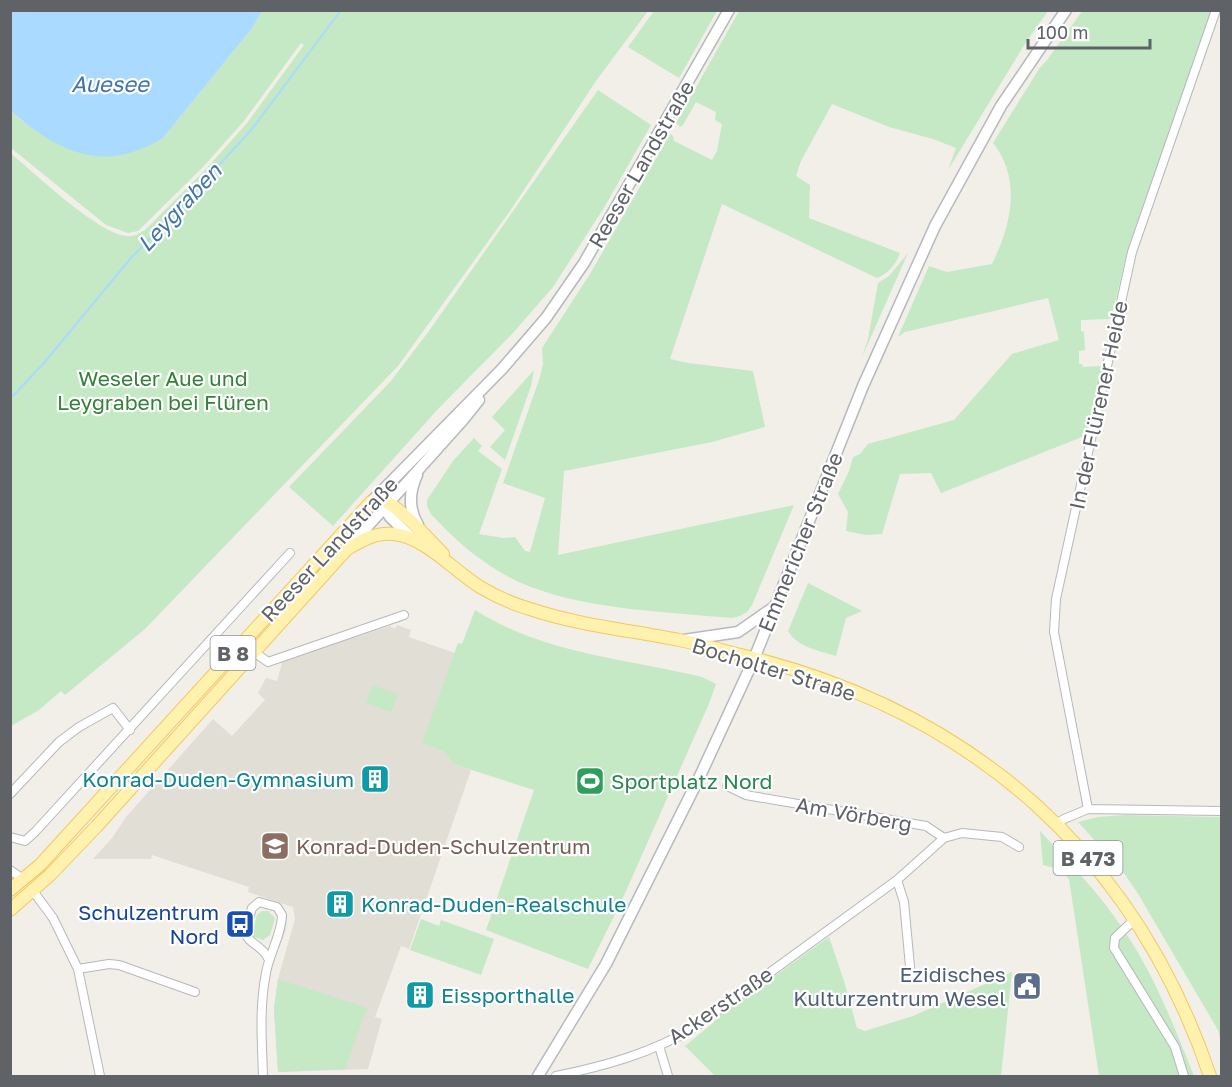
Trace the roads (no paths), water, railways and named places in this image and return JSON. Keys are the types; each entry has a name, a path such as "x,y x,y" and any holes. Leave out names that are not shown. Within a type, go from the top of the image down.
{"main road":[{"name":"Reeser Landstraße","path":"10,890 40,865 381,501 546,318 584,263 729,10"},
{"name":"Emmericher Straße","path":"538,1077 600,973 700,777 754,658 863,386 935,226 1001,106 1066,10"},
{"name":"Reeser Landstraße","path":"10,910 33,891 96,827 347,549 381,501 420,468 463,420 502,369"},
{"path":"416,534 410,501 412,486 420,468"},
{"name":"Bocholter Straße","path":"381,501 416,534 480,586 519,606 560,620 680,640 754,658 842,686 889,706 933,730 996,771 1028,797 1093,863 1134,920 1164,968 1183,1007 1210,1077"},
{"name":"B 8","path":"347,549 361,541 382,534 416,534"},
{"path":"680,640 738,632 774,607"},
{"path":"23,879 33,891"}],"street":[{"name":"In der Flürener Heide","path":"1088,809 1053,632 1056,599 1132,252 1216,10"},
{"path":"10,837 25,841 30,836 130,730 290,553"},
{"path":"255,652 268,662 404,615"},
{"path":"10,794 59,742 78,727 113,708 130,730"},
{"name":"Am Vörberg","path":"727,786 746,795 926,826 945,838"},
{"path":"1056,824 1088,809 1221,811"},
{"path":"945,838 962,833 1002,837 1019,847"},
{"name":"Ackerstraße","path":"556,1077 588,1070 659,1046 695,1027 897,880 945,838"},
{"path":"10,870 23,879"},
{"path":"897,880 904,902 911,977"},
{"path":"33,891 53,918 78,969 100,1077"},
{"path":"263,1077 261,1008 268,958 282,915 277,907 259,902 252,908 245,932 246,937 263,949 268,958"},
{"path":"1134,920 1115,938 1114,948 1174,1047 1184,1077"},
{"path":"78,969 109,964 119,965 195,992"},
{"path":"659,1046 668,1077"}],"water":[{"name":"Auesee","path":"11,10 262,11 253,27 163,138 141,149 121,155 102,156 83,154 65,147 29,126 11,111"}],"waterway":[{"name":"Leygraben","path":"10,399 44,363 130,259 252,129 341,10"}],"place":[{"name":"Konrad-Duden-Gymnasium","path":"375,779"},
{"name":"Sportplatz Nord","path":"590,781"},
{"name":"Konrad-Duden-Schulzentrum","path":"275,846"},
{"name":"Konrad-Duden-Realschule","path":"340,904"},
{"name":"Schulzentrum Nord","path":"240,924"},
{"name":"Ezidisches Kulturzentrum Wesel","path":"1027,986"},
{"name":"Eissporthalle","path":"420,995"}],"park label":[{"name":"Weseler Aue und Leygraben bei Flüren","path":"163,390"}]}
